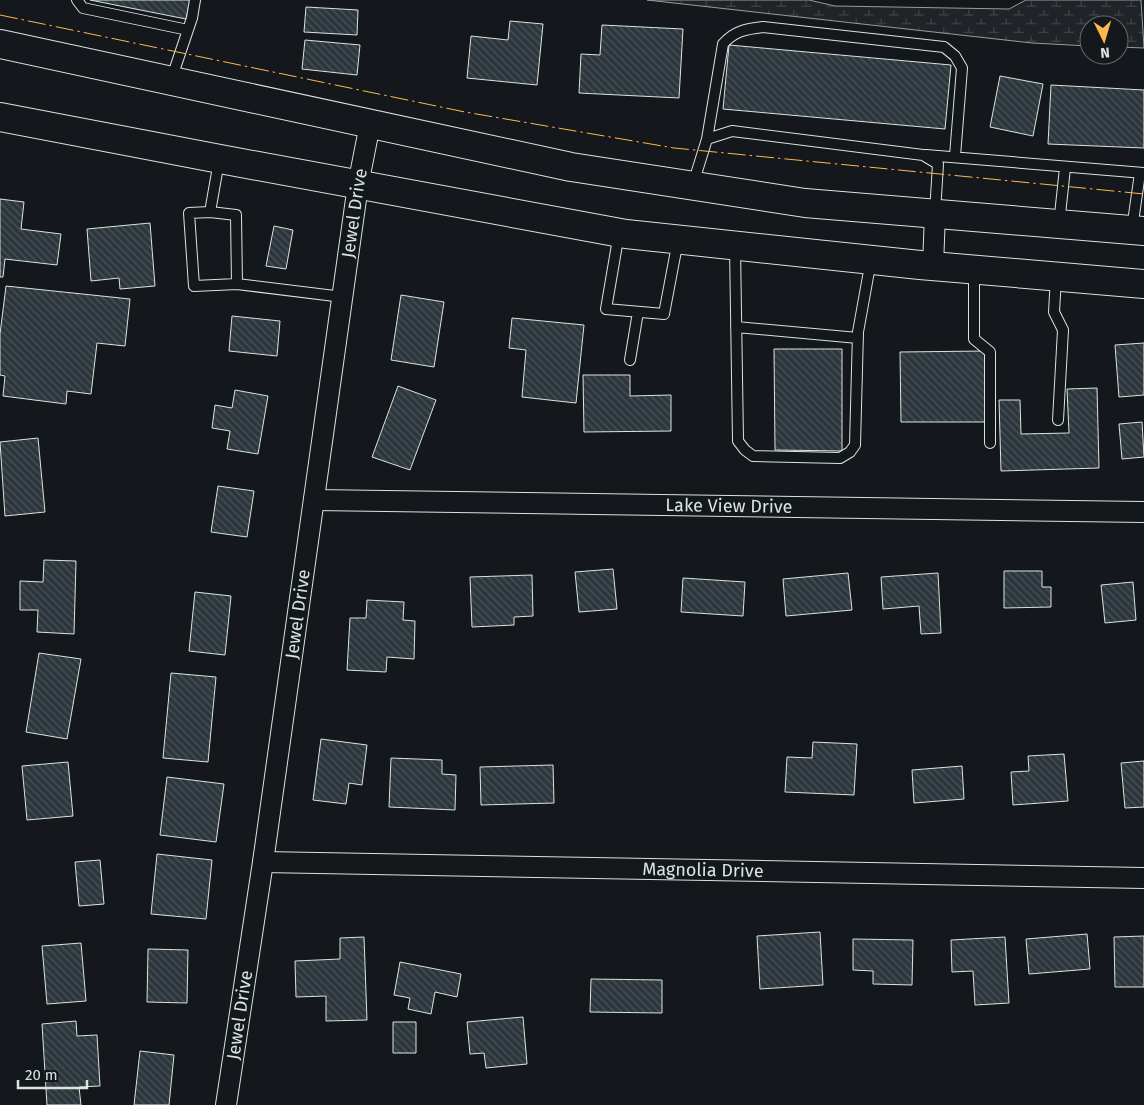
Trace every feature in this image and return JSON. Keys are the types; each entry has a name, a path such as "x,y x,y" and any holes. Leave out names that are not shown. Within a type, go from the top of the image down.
{"main road":[{"path":"0,44 571,167 805,203 1138,231"},
{"path":"0,116 220,160 620,232 932,266 1144,284"}],"street":[{"name":"Jewel Drive","path":"226,1105 263,862 358,185 370,124"},
{"path":"932,266 935,214"},
{"name":"Lake View Drive","path":"314,500 1144,512"},
{"name":"Magnolia Drive","path":"263,862 1144,878"}],"lane":[{"path":"77,0 83,8 188,30"},
{"path":"171,81 188,30 195,0"},
{"path":"692,186 707,139 722,44 730,35 743,29 763,27 944,47 955,56 962,68 955,156"},
{"path":"707,139 732,131 923,155 955,156 1065,168 1142,173 1138,231"},
{"path":"923,155 938,164 935,214"},
{"path":"210,212 220,160"},
{"path":"1059,224 1065,168"},
{"path":"237,284 236,215 210,212 189,213 194,286 237,284 343,297"},
{"path":"620,232 606,309 664,314 678,239"},
{"path":"735,245 738,441 753,456 840,458 850,452 855,445 858,338 872,259"},
{"path":"974,269 974,339 990,352 990,443"},
{"path":"1056,276 1054,312 1063,330 1058,420"},
{"path":"630,360 638,312"},
{"path":"736,327 858,338"}],"green space":[{"path":"647,0 809,0 835,6 1009,9 1026,0 1141,0 1144,48 1129,47 1129,15 1079,15 1079,45 1032,43"}],"building":[{"path":"90,0 190,0 186,19"},
{"path":"306,7 358,10 357,35 304,32"},
{"path":"510,21 543,24 537,85 467,78 471,36 508,40"},
{"path":"602,25 683,29 679,98 579,93 581,54 600,55"},
{"path":"305,40 360,45 357,75 302,69"},
{"path":"729,45 951,65 945,129 723,109"},
{"path":"1000,76 1043,84 1033,136 990,127"},
{"path":"1051,85 1144,90 1144,148 1048,144"},
{"path":"0,199 24,202 21,229 61,234 57,265 5,259 3,277 0,277"},
{"path":"150,223 155,286 120,289 119,278 91,281 87,229"},
{"path":"274,226 293,230 286,269 266,266"},
{"path":"6,286 130,299 125,346 97,343 91,394 67,391 66,404 3,396 5,376 0,375 0,334"},
{"path":"401,295 444,302 434,367 391,360"},
{"path":"232,316 280,321 277,356 229,351"},
{"path":"512,318 584,325 576,403 522,397 526,350 509,348"},
{"path":"1144,343 1144,395 1119,397 1115,345"},
{"path":"774,349 842,349 842,451 775,450"},
{"path":"985,351 986,422 901,422 900,352"},
{"path":"583,375 630,375 630,396 671,395 671,431 584,432"},
{"path":"398,386 436,400 410,470 372,457"},
{"path":"1097,388 1099,468 1001,471 999,400 1020,400 1021,434 1069,433 1067,389"},
{"path":"235,390 268,396 258,454 227,449 230,431 212,428 215,405 232,408"},
{"path":"1142,422 1144,457 1122,459 1119,424"},
{"path":"38,438 45,512 5,516 0,442"},
{"path":"218,486 254,491 247,537 211,532"},
{"path":"44,560 76,561 74,634 37,632 38,610 20,610 20,581 43,582"},
{"path":"613,569 617,609 579,612 575,572"},
{"path":"1004,571 1042,571 1042,587 1051,587 1051,607 1004,608"},
{"path":"848,573 852,610 786,616 783,579"},
{"path":"938,573 941,633 921,634 919,606 883,609 881,577"},
{"path":"532,575 533,616 514,617 514,625 472,627 470,577"},
{"path":"683,578 745,582 743,616 681,612"},
{"path":"1133,582 1136,620 1105,623 1101,585"},
{"path":"195,592 231,596 225,655 189,651"},
{"path":"367,600 404,602 403,620 415,621 414,659 387,657 386,672 347,670 350,618 366,618"},
{"path":"39,653 81,659 67,739 26,732"},
{"path":"171,673 216,677 208,762 163,758"},
{"path":"321,739 367,745 362,785 349,783 346,804 313,800"},
{"path":"813,742 857,744 854,795 785,792 787,757 812,758"},
{"path":"1064,754 1068,801 1013,805 1011,772 1029,771 1028,756"},
{"path":"391,758 442,760 442,774 456,775 455,810 389,807"},
{"path":"1144,761 1144,807 1125,808 1121,763"},
{"path":"68,762 73,816 27,820 22,766"},
{"path":"553,765 554,803 481,805 480,767"},
{"path":"962,766 964,799 914,803 912,770"},
{"path":"167,777 224,784 216,842 160,835"},
{"path":"157,854 212,860 206,919 151,914"},
{"path":"100,860 104,904 79,906 75,862"},
{"path":"820,932 823,985 760,989 757,936"},
{"path":"1087,934 1090,969 1029,974 1026,939"},
{"path":"1144,936 1144,987 1115,987 1114,937"},
{"path":"364,937 367,1020 326,1021 326,996 296,997 295,961 340,959 340,938"},
{"path":"1005,937 1009,1003 975,1005 973,971 952,972 951,940"},
{"path":"853,939 913,940 912,985 873,984 873,971 853,970"},
{"path":"81,943 86,1001 47,1004 42,946"},
{"path":"148,949 188,950 187,1003 147,1002"},
{"path":"400,962 461,974 457,997 435,992 431,1014 408,1009 410,998 394,995"},
{"path":"591,979 662,980 662,1013 590,1012"},
{"path":"523,1017 527,1064 486,1068 484,1053 470,1054 467,1022"},
{"path":"76,1021 77,1036 97,1035 100,1086 79,1087 81,1105 47,1105 42,1024"},
{"path":"393,1022 416,1022 416,1053 393,1053"},
{"path":"140,1051 174,1055 169,1105 134,1105"}],"power":[{"path":"0,15 465,112 674,148 1144,194"}]}
